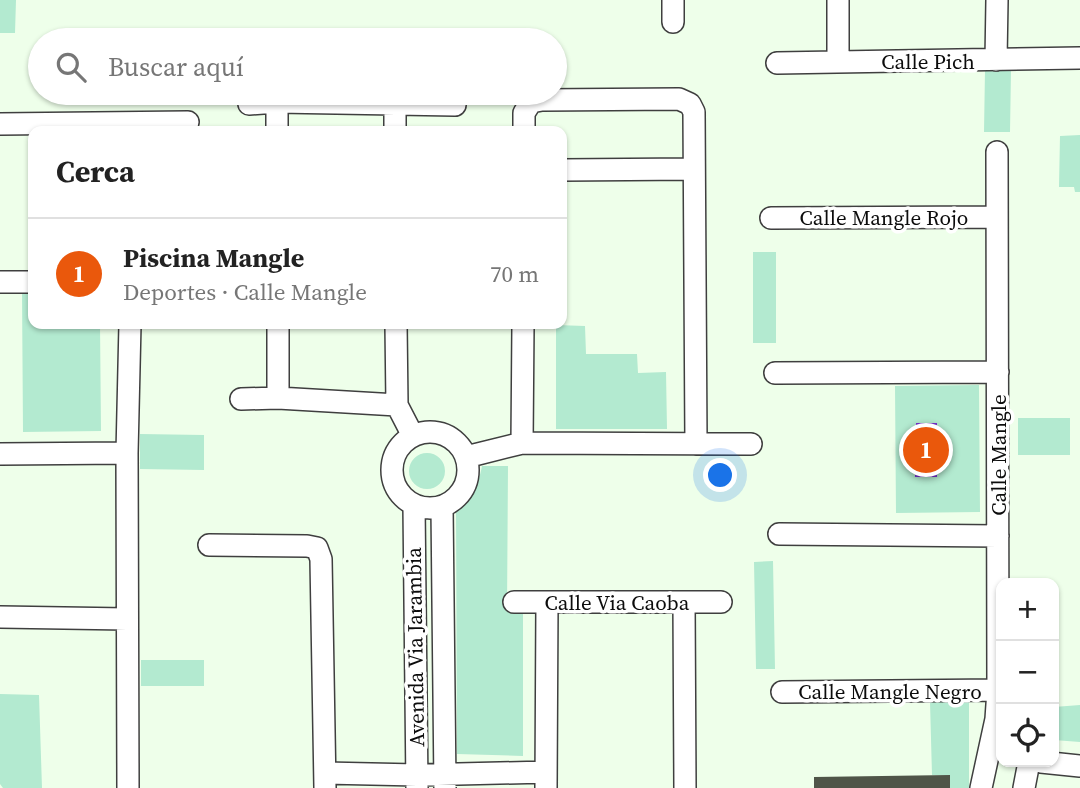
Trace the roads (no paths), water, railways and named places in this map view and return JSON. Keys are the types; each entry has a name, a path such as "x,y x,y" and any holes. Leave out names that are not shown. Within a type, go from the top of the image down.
{"street":[{"path":"673,0 673,22"},
{"path":"838,0 838,61"},
{"path":"996,60 997,0"},
{"name":"Calle Pich","path":"777,63 1080,58"},
{"path":"567,100 680,99 690,104 694,112 696,444"},
{"path":"277,105 277,126"},
{"path":"395,105 395,126"},
{"path":"524,126 524,113 529,105"},
{"path":"150,126 188,122"},
{"path":"0,124 66,126"},
{"name":"Calle Mangle","path":"998,152 998,641"},
{"path":"567,170 693,169"},
{"name":"Calle Mangle Rojo","path":"771,218 998,217"},
{"path":"0,282 28,282"},
{"path":"128,788 127,453 130,329"},
{"path":"278,329 278,398"},
{"path":"396,329 397,405 412,436"},
{"path":"522,443 523,329"},
{"path":"775,373 998,372"},
{"path":"241,399 278,398 397,405"},
{"path":"425,432 450,438 460,446 466,457 468,469 461,493 442,507 423,508 414,505 403,498 392,477 395,453 402,443 425,432"},
{"path":"466,457 522,443 751,444"},
{"path":"0,454 127,453"},
{"name":"Avenida Via Jarambia","path":"414,505 417,782"},
{"name":"Avenida Via Jarambia","path":"442,507 445,782"},
{"path":"779,534 998,536"},
{"path":"209,545 317,548 321,559 325,781 546,780 547,602"},
{"name":"Calle Via Caoba","path":"514,602 721,602"},
{"path":"684,602 685,788"},
{"path":"0,617 127,619"},
{"name":"Calle Mangle Negro","path":"782,692 996,691"},
{"name":"Calle Mangle","path":"981,788 994,758 997,704"},
{"path":"1059,764 1080,766"},
{"path":"1024,788 1028,767"}],"place":[{"name":"Piscina Mangle","path":"926,450"}]}
